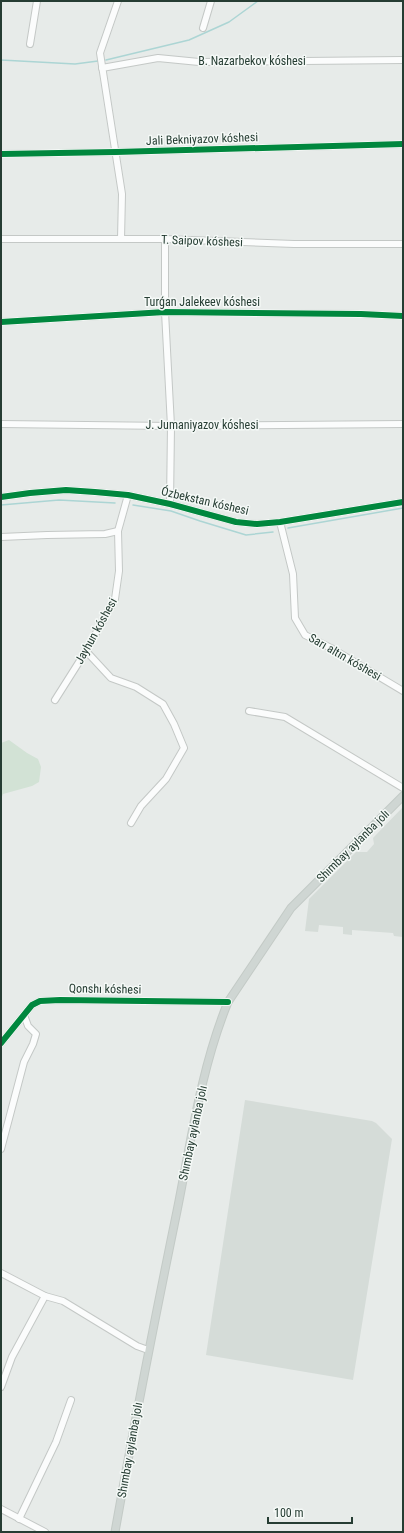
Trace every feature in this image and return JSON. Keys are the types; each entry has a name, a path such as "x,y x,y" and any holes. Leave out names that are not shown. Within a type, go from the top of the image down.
{"main road":[{"name":"Shımbay aylanba jolı","path":"114,1532 148,1350 204,1080 228,1002 291,908 403,796"}],"street":[{"path":"30,44 37,1"},
{"path":"118,1 100,52 122,194 121,239"},
{"path":"203,28 211,1"},
{"name":"B. Nazarbekov kóshesi","path":"102,68 158,58 199,62 403,60"},
{"name":"Jali Bekniyazov kóshesi","path":"1,154 403,144"},
{"name":"T. Saipov kóshesi","path":"1,238 165,239 294,244 403,244"},
{"path":"165,239 165,312 171,426 170,504"},
{"name":"Turǵan Jalekeev kóshesi","path":"1,322 165,312 361,314 403,316"},
{"name":"J. Jumaniyazov kóshesi","path":"1,424 171,426 403,424"},
{"name":"Ózbekstan kóshesi","path":"1,497 66,490 128,495 170,504 236,522 257,524 280,522 403,502"},
{"name":"Jayhun kóshesi","path":"55,700 86,651 115,599 119,571 118,531 128,495"},
{"name":"Sarı altın kóshesi","path":"280,522 293,574 295,618 305,635 331,648 403,691"},
{"path":"1,537 105,534 118,531"},
{"path":"86,651 111,678 136,687 163,704 174,724 184,748 166,779 141,806 131,823"},
{"path":"249,711 285,717 403,788"},
{"name":"Qonshı kóshesi","path":"1,1043 32,1005 40,1001 228,1002"},
{"path":"1,1149 24,1062 36,1034 28,1026 24,1015"},
{"path":"1,1273 45,1296 63,1301 137,1346 148,1350"},
{"path":"1,1387 12,1357 45,1296"},
{"path":"19,1518 56,1442 71,1400"},
{"path":"1,1510 45,1532"}],"shaded area":[{"path":"403,807 403,937 394,936 393,933 352,930 352,935 343,934 343,927 319,925 318,932 305,931 309,899 356,852 367,852 374,844 373,838"},
{"path":"245,1100 372,1121 392,1139 353,1380 206,1355"}],"green space":[{"path":"9,740 38,759 41,767 39,782 32,786 3,794 1,799 1,743"}],"waterway":[{"path":"106,60 189,40 229,22 258,1"},
{"path":"1,60 75,64 98,61"},
{"path":"1,505 59,500 115,503"},
{"path":"133,505 171,511 246,535 273,532"},
{"path":"288,528 403,508"}],"cycle path":[{"path":"1,154 403,144"},
{"path":"1,322 165,312 361,314 403,316"},
{"path":"1,497 66,490 128,495 170,504 236,522 257,524 280,522 403,502"},
{"path":"1,1043 32,1005 40,1001 228,1002"}]}
